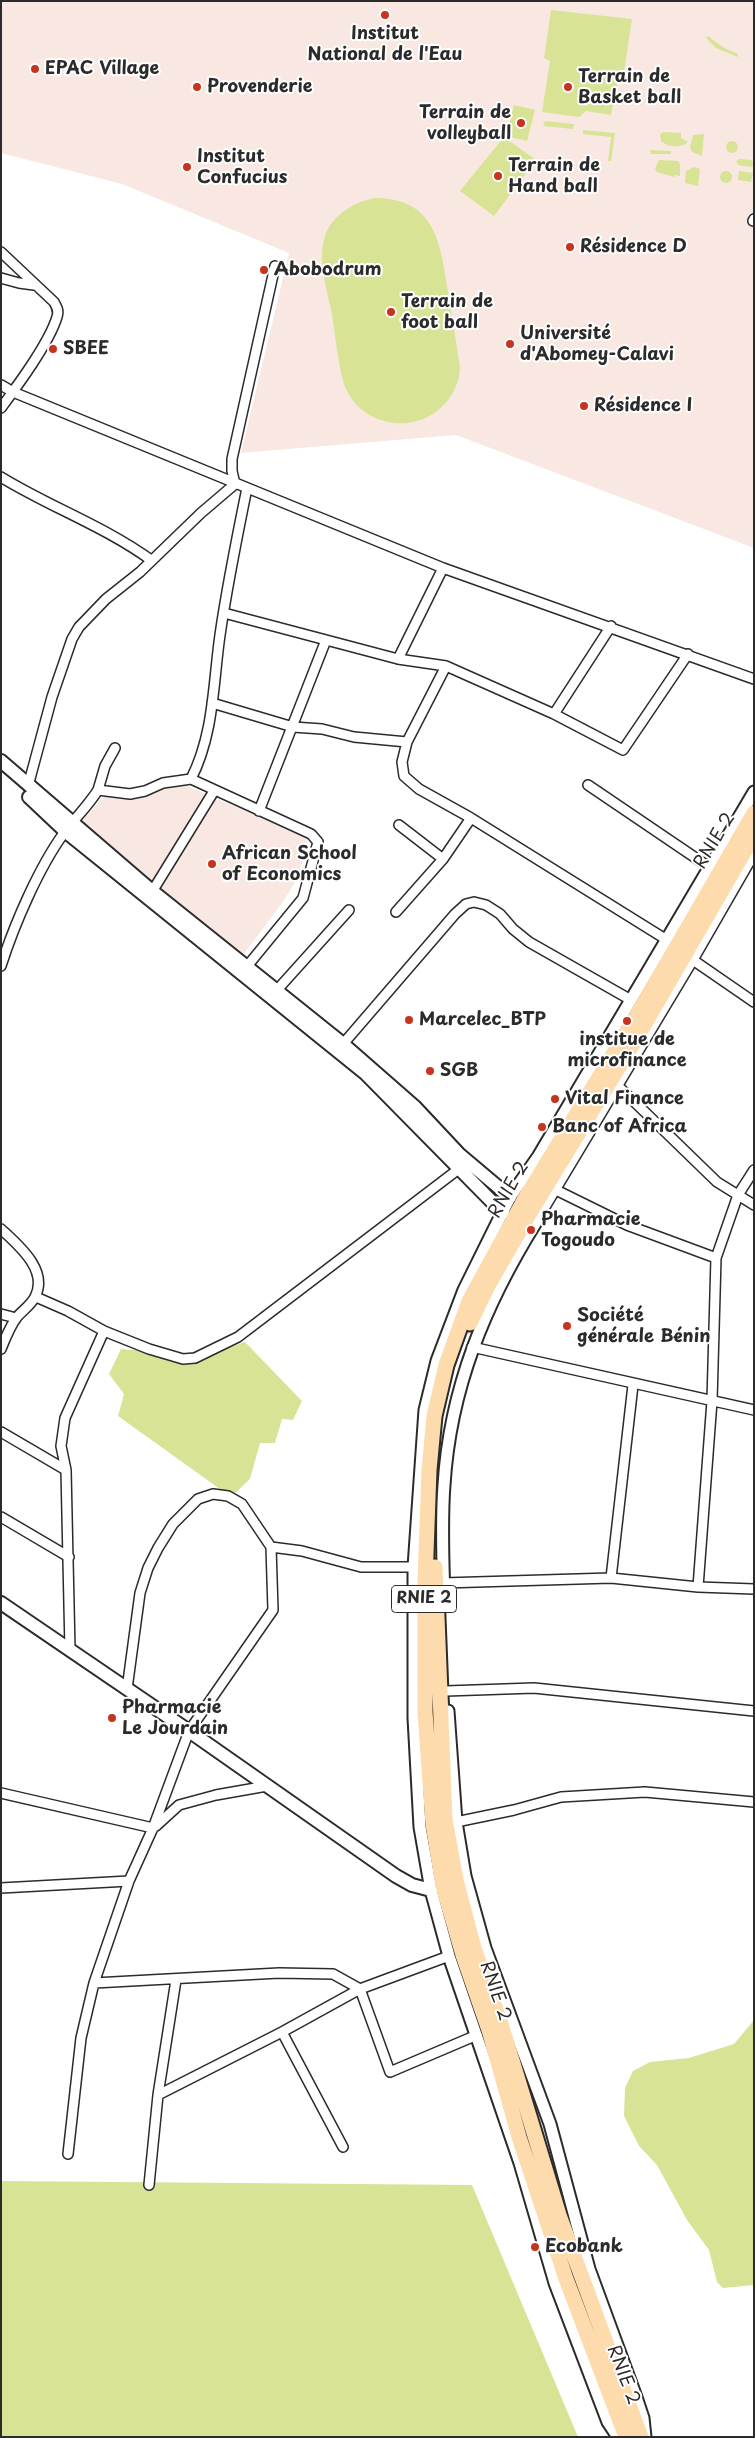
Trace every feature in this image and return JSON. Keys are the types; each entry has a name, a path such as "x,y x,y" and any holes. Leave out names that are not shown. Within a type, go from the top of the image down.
{"highway":[{"name":"RNIE 2","path":"626,2437 566,2279 519,2137 489,2030 463,1955 443,1885 433,1824 423,1658 429,1470 434,1416 446,1365 469,1301 520,1218 754,813"},
{"name":"RNIE 2","path":"528,1203 630,1050 754,835"},
{"name":"RNIE 2","path":"443,1885 474,1948 501,2024 559,2215 643,2437"}],"main road":[{"path":"1,761 69,828"},
{"path":"1,772 244,970 365,1073 460,1168 520,1218"},
{"path":"244,970 277,990 343,1044 415,1107 459,1154 528,1203"},
{"path":"1,1603 189,1731 396,1876 412,1885 443,1885"}],"street":[{"path":"1,252 54,302 58,309 58,316 38,354 1,408"},
{"path":"235,484 232,459 276,266"},
{"path":"1,278 34,285"},
{"path":"1,385 13,392 235,484 443,568 611,626 754,679"},
{"path":"1,477 40,500 100,527 150,560"},
{"path":"28,786 52,697 72,639 79,627 93,611 235,484"},
{"path":"191,779 200,761 209,732 224,613 247,488"},
{"path":"398,659 443,568"},
{"path":"224,613 398,659 446,666 554,714 623,750 688,654"},
{"path":"554,714 611,626"},
{"path":"259,811 326,640"},
{"path":"446,666 407,742 402,762 404,776 419,789 472,818 667,940"},
{"path":"212,703 293,727 322,729 354,737 407,742"},
{"path":"2,963 32,891 69,828 98,790 105,766 114,748"},
{"path":"98,790 130,794 172,780 191,779 311,834 318,842 303,898 244,970"},
{"path":"588,785 709,866"},
{"path":"150,895 214,791"},
{"path":"643,2437 643,2418 589,2270 550,2124 485,1948 465,1876 456,1822 446,1692 443,1583 444,1485 452,1422 472,1347 494,1294 520,1218 528,1203 538,1158 754,792"},
{"path":"396,912 443,859 472,818"},
{"path":"399,825 443,859"},
{"path":"528,1203 556,1190 754,854"},
{"path":"343,1044 455,914 466,904 474,902 486,905 500,914 513,929 530,942 631,1000"},
{"path":"277,990 348,910"},
{"path":"693,960 754,1002"},
{"path":"617,1085 717,1182 754,1205"},
{"path":"36,1297 68,1311 104,1331 184,1359 195,1358 238,1337 460,1168"},
{"path":"698,1587 712,1401 716,1258 738,1195 754,1170"},
{"path":"556,1190 627,1225 716,1258"},
{"path":"520,1218 464,1290 437,1361 425,1410 414,1567 414,1718 420,1826 443,1885 450,1956 520,2163 555,2283 608,2422 618,2437"},
{"path":"1,1229 29,1255 36,1269 37,1282 36,1297 16,1318 1,1349"},
{"path":"1,1314 16,1318"},
{"path":"70,1650 66,1470 61,1446 65,1418 104,1331"},
{"path":"472,1347 754,1410"},
{"path":"611,1578 633,1384"},
{"path":"1,1432 66,1470"},
{"path":"68,2154 81,2038 94,1983 130,1881 154,1828 189,1731 273,1610 271,1547 242,1504 228,1496 213,1494 198,1499 173,1524 148,1568 140,1593 127,1689"},
{"path":"1,1517 69,1557"},
{"path":"271,1547 302,1551 361,1567 414,1567"},
{"path":"443,1583 611,1578 698,1587 754,1590"},
{"path":"446,1692 534,1688 754,1711"},
{"path":"154,1828 179,1805 216,1794 267,1786"},
{"path":"456,1822 514,1810 561,1796 645,1792 754,1802"},
{"path":"1,1793 154,1828"},
{"path":"1,1899 3,1889 130,1881"},
{"path":"158,2095 282,2032 360,1989 450,1956"},
{"path":"94,1983 176,1980 270,1973 333,1974 360,1989 390,2072 477,2035"},
{"path":"149,2185 158,2095 176,1980"},
{"path":"282,2032 343,2147"}],"shaded area":[{"name":"Université d'Abomey-Calavi","path":"1,1 754,1 754,548 456,435 241,453 289,253 122,184 1,153"},
{"name":"African School of Economics","path":"166,784 185,785 306,837 308,847 295,882 283,902 240,959 77,827 105,795 120,799"}],"green space":[{"path":"551,10 632,19 624,72 620,71 611,115 586,111 579,117 542,112 550,61 544,58"},
{"path":"708,36 724,48 738,54 738,57 716,48 706,38"},
{"name":"Terrain de volleyball","path":"514,105 535,110 527,141 506,136"},
{"path":"545,121 574,124 573,129 543,126"},
{"path":"583,130 615,133 611,161 608,161 611,137 583,134"},
{"path":"664,132 681,133 681,138 688,142 678,146 667,145 661,141 660,134"},
{"path":"704,134 702,156 692,152 690,147 693,135"},
{"name":"Terrain de Hand ball","path":"504,137 536,160 494,216 460,191"},
{"path":"730,141 734,141 738,147 734,153 730,153 726,149 726,145"},
{"path":"650,150 671,151 671,154 651,154"},
{"path":"740,159 752,160 753,166 738,165 736,161"},
{"path":"659,160 678,161 680,164 680,176 675,175 674,177 657,172 655,169"},
{"path":"694,167 700,169 698,186 685,183 686,171"},
{"path":"726,171 732,177 726,183 720,177"},
{"path":"739,171 753,173 751,182 738,180"},
{"name":"Terrain de foot ball","path":"374,198 394,200 410,206 422,214 431,226 442,255 460,367 458,381 444,405 433,414 409,423 384,421 372,416 362,410 346,389 339,363 322,265 325,236 333,222 344,211 358,203"},
{"path":"245,1342 302,1401 293,1420 282,1419 275,1443 260,1443 250,1479 231,1497 118,1416 124,1394 109,1374 121,1349 145,1351 185,1363"},
{"path":"754,2020 754,2285 723,2288 717,2282 709,2250 687,2220 657,2165 639,2146 624,2116 625,2088 633,2071 650,2062 689,2058 734,2044"},
{"path":"1,2181 472,2185 578,2437 1,2437"}],"place":[{"name":"Institut National de l'Eau","path":"385,15"},
{"name":"EPAC Village","path":"35,69"},
{"name":"Provenderie","path":"197,87"},
{"name":"Terrain de Basket ball","path":"568,87"},
{"name":"Terrain de volleyball","path":"521,123"},
{"name":"Institut Confucius","path":"187,167"},
{"name":"Terrain de Hand ball","path":"498,176"},
{"name":"Résidence D","path":"570,247"},
{"name":"Abobodrum","path":"264,270"},
{"name":"Terrain de foot ball","path":"391,312"},
{"name":"Université d'Abomey-Calavi","path":"510,344"},
{"name":"SBEE","path":"53,349"},
{"name":"Résidence I","path":"584,406"},
{"name":"African School of Economics","path":"212,864"},
{"name":"Marcelec_BTP","path":"409,1020"},
{"name":"institue de microfinance","path":"627,1021"},
{"name":"SGB","path":"430,1071"},
{"name":"Vital Finance","path":"555,1099"},
{"name":"Banc of Africa","path":"542,1127"},
{"name":"Pharmacie Togoudo","path":"531,1230"},
{"name":"Société générale Bénin","path":"567,1326"},
{"name":"Pharmacie Le Jourdain","path":"112,1718"},
{"name":"Ecobank","path":"535,2247"}]}
